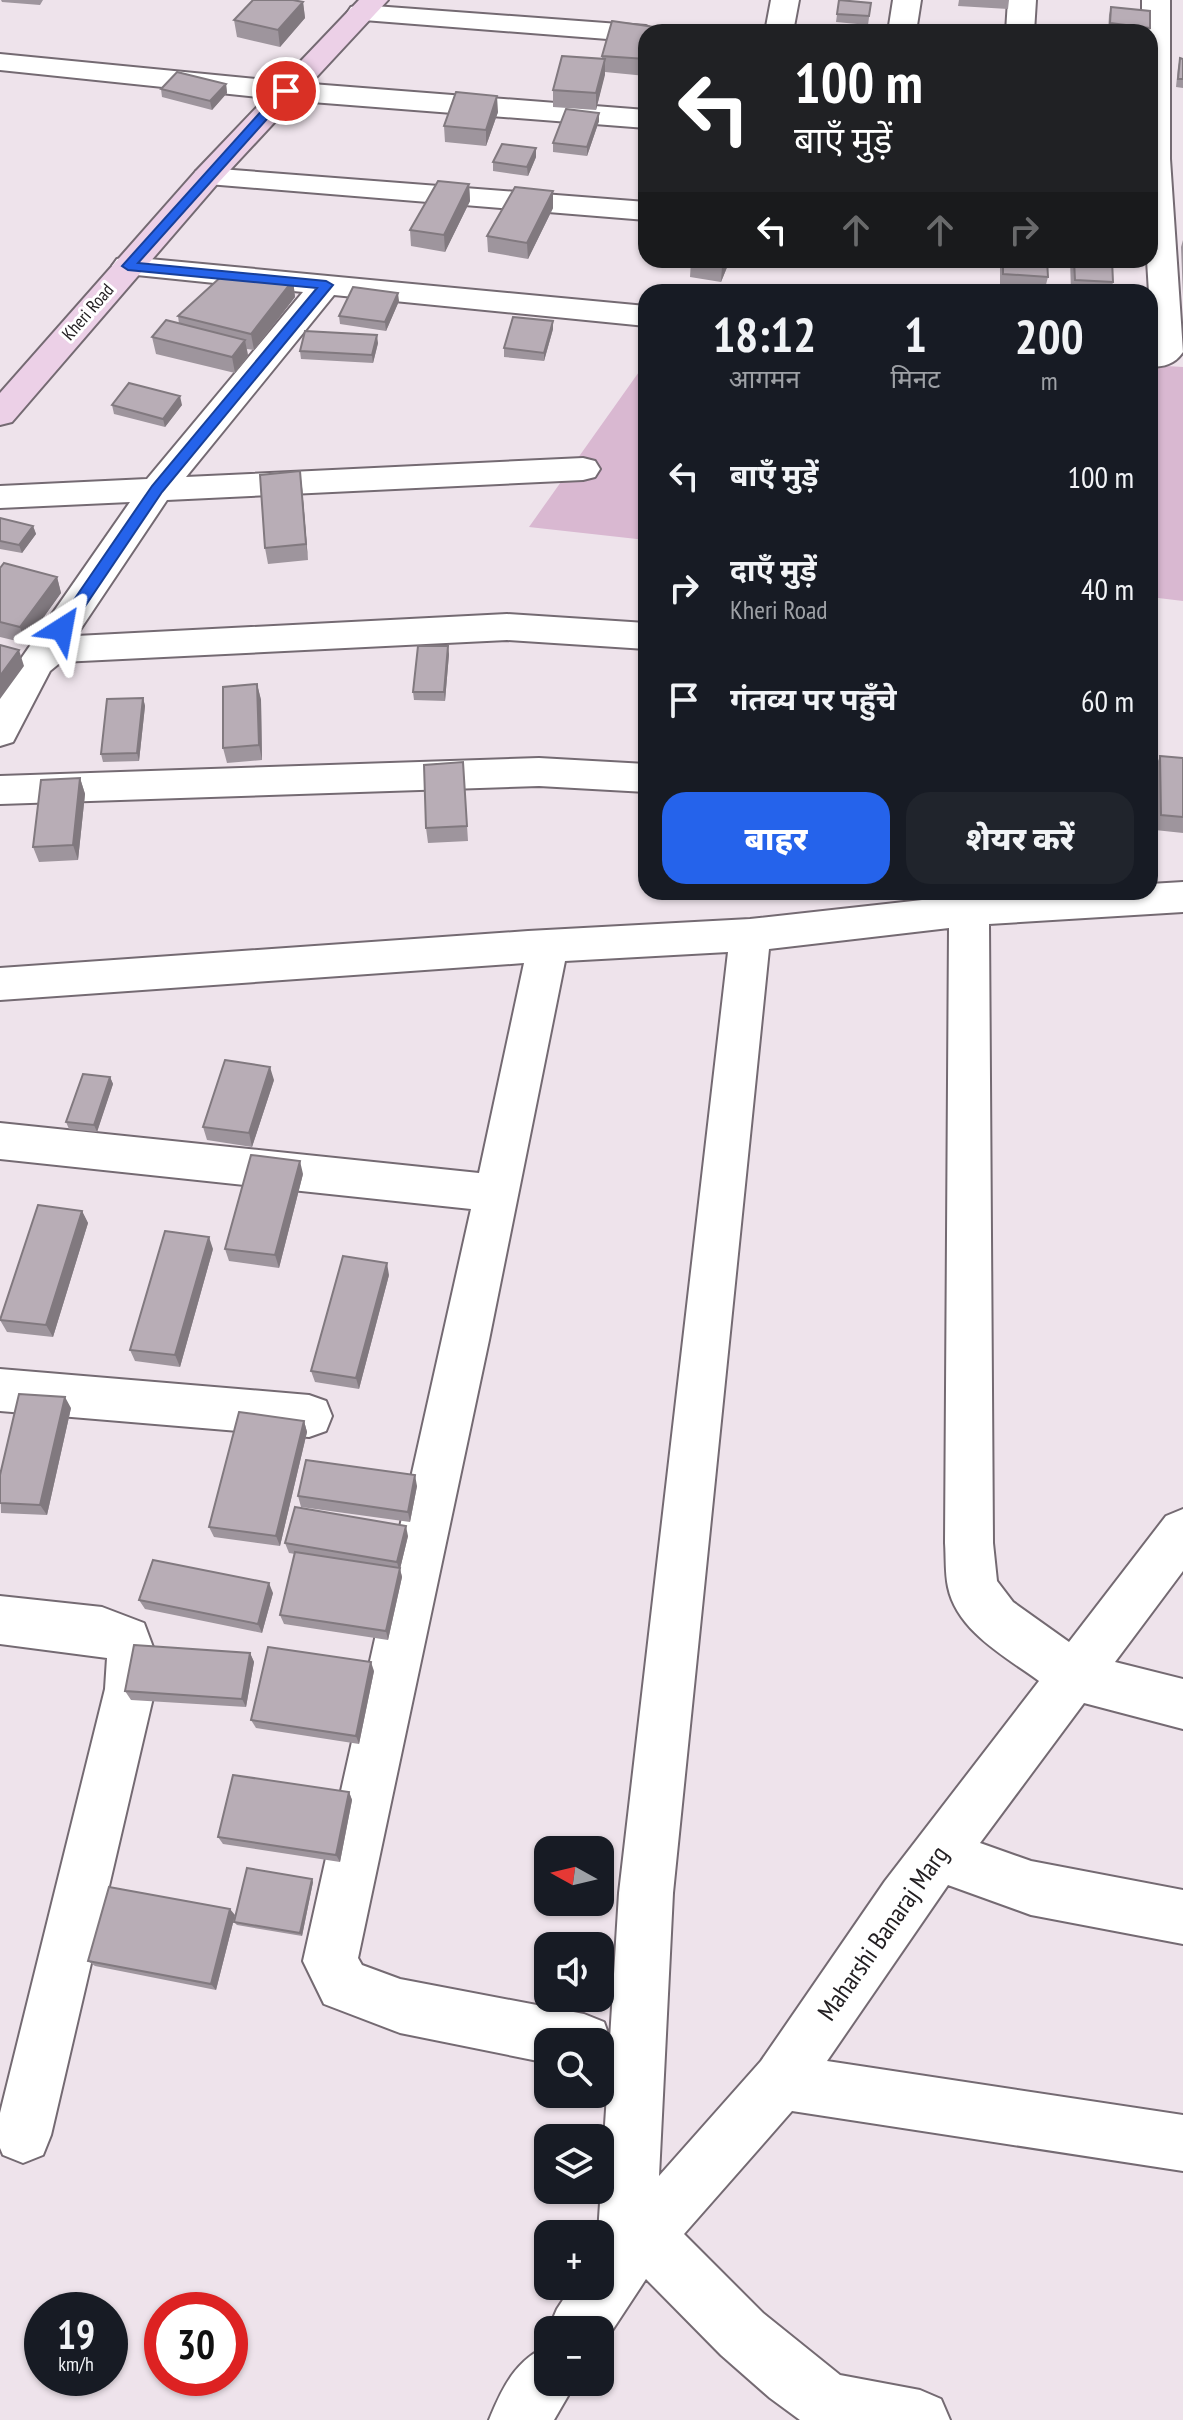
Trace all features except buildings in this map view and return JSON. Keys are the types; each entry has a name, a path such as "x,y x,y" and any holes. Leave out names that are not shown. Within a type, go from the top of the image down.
{"street":[{"path":"536,24 554,0"},
{"path":"780,24 785,0"},
{"path":"903,24 907,0"},
{"path":"1020,24 1022,0"},
{"path":"1156,0 1169,94 1158,135"},
{"path":"367,6 638,33"},
{"name":"Kheri Road","path":"0,414 207,177 367,6"},
{"path":"0,62 286,91 638,118"},
{"path":"207,177 638,210"},
{"path":"128,266 638,315"},
{"path":"1157,268 1167,354"},
{"path":"0,732 36,663 46,653 157,489 326,285"},
{"path":"0,497 583,469"},
{"path":"46,653 52,650 507,627 638,635"},
{"path":"0,790 539,772 638,778"},
{"path":"1158,897 1183,897"},
{"path":"0,984 750,935 968,901 1004,900"},
{"path":"968,901 969,1543 973,1589 995,1619 1074,1676 1183,1704"},
{"path":"750,935 646,1893 619,2049 636,2246 791,2377 828,2403 920,2420"},
{"path":"534,2032 400,2006 343,1985 330,1961 548,946"},
{"path":"0,1141 496,1193"},
{"path":"0,1390 309,1416"},
{"name":"Maharshi Banaraj Marg","path":"588,2316 636,2246 781,2081 938,1855 1183,1532"},
{"path":"0,1620 102,1631 126,1640 132,1658 130,1689 23,2135"},
{"path":"938,1855 1031,1888 1183,1917"},
{"path":"781,2081 907,2103 1183,2143"},
{"path":"519,2420 535,2396"}],"shaded area":[{"path":"1158,365 1183,367 1183,601 1158,598"},
{"path":"638,373 638,539 529,527"}],"route":[{"path":"62,629 157,489 326,285 128,266 286,91"}]}
